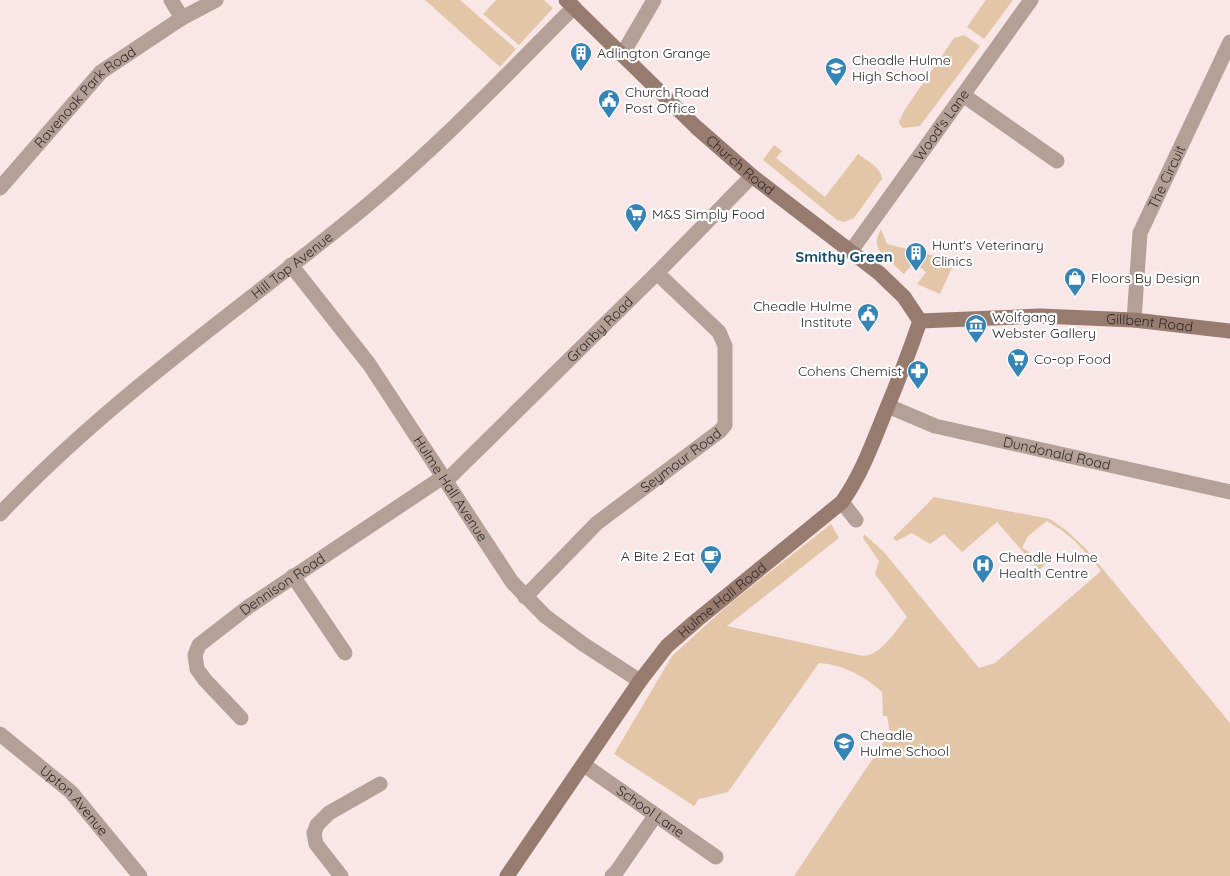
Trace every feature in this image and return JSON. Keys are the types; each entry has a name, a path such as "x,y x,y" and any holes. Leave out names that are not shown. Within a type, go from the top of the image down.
{"main road":[{"name":"Church Road","path":"570,4 684,116 752,176 879,273 904,297 920,321"},
{"name":"Gillbent Road","path":"920,321 1040,316 1134,320 1230,331"},
{"name":"Hulme Hall Road","path":"507,876 640,681 668,646 696,620 842,502 852,487 876,438 920,321"}],"street":[{"path":"171,0 182,18"},
{"name":"Ravenoak Park Road","path":"0,188 101,72 182,18 216,0"},
{"path":"622,55 654,0"},
{"name":"Wood's Lane","path":"850,251 1031,0"},
{"name":"Hill Top Avenue","path":"0,514 27,485 86,429 166,362 346,222 438,142 570,4"},
{"name":"The Circuit","path":"1134,320 1140,233 1230,42"},
{"path":"963,95 1057,161"},
{"name":"Granby Road","path":"444,479 657,273 752,176"},
{"name":"Hulme Hall Avenue","path":"291,265 368,364 497,560 526,597 545,616 583,644 640,681"},
{"name":"Seymour Road","path":"526,597 597,523 720,431 725,425 725,346 719,332 657,273"},
{"name":"Dundonald Road","path":"888,406 935,426 1230,492"},
{"name":"Dennison Road","path":"241,718 197,669 195,655 200,645 293,576 444,479"},
{"path":"842,502 856,520"},
{"path":"293,576 345,653"},
{"name":"Upton Avenue","path":"0,734 71,792 140,876"},
{"name":"School Lane","path":"584,765 716,857"},
{"path":"341,876 316,844 314,833 317,825 329,813 380,784"},
{"path":"612,876 655,816"}],"shaded area":[{"path":"425,0 460,0 516,49 500,67"},
{"path":"496,0 544,0 553,8 519,45 483,14"},
{"path":"986,0 1013,0 984,39 967,27"},
{"path":"964,35 980,46 920,126 903,128 899,122 904,111 954,38"},
{"path":"774,145 782,151 776,158 825,197 858,154 877,168 882,179 854,218 844,222 837,220 763,160"},
{"path":"881,229 887,244 955,261 940,294 917,284 926,272 914,262 904,274 881,253 877,241"},
{"path":"934,497 1050,519 1067,531 1088,551 1230,723 1230,876 794,876 890,733 887,716 883,716 882,692 853,672 828,664 819,663 728,792 699,799 694,806 614,754 672,656 728,605 831,524 839,538 727,626 863,656 870,655 882,647 907,617 875,574 879,561 863,538 864,534 884,552 979,668 995,663 1101,571 1077,543 1047,521 1028,536 1022,548 1048,562 1039,570 997,522 962,552 944,534 930,544 912,533 896,541 893,538"}],"place":[{"name":"Adlington Grange","path":"581,72"},
{"name":"Cheadle Hulme High School","path":"836,87"},
{"name":"Church Road Post Office","path":"609,119"},
{"name":"M&S Simply Food","path":"636,233"},
{"name":"Hunt's Veterinary Clinics","path":"916,272"},
{"name":"Floors By Design","path":"1075,297"},
{"name":"Cheadle Hulme Institute","path":"868,333"},
{"name":"Wolfgang Webster Gallery","path":"976,344"},
{"name":"Co-op Food","path":"1018,378"},
{"name":"Cohens Chemist","path":"918,390"},
{"name":"A Bite 2 Eat","path":"711,575"},
{"name":"Cheadle Hulme Health Centre","path":"983,584"},
{"name":"Cheadle Hulme School","path":"844,762"}],"district":[{"name":"Smithy Green","path":"844,257"}]}
